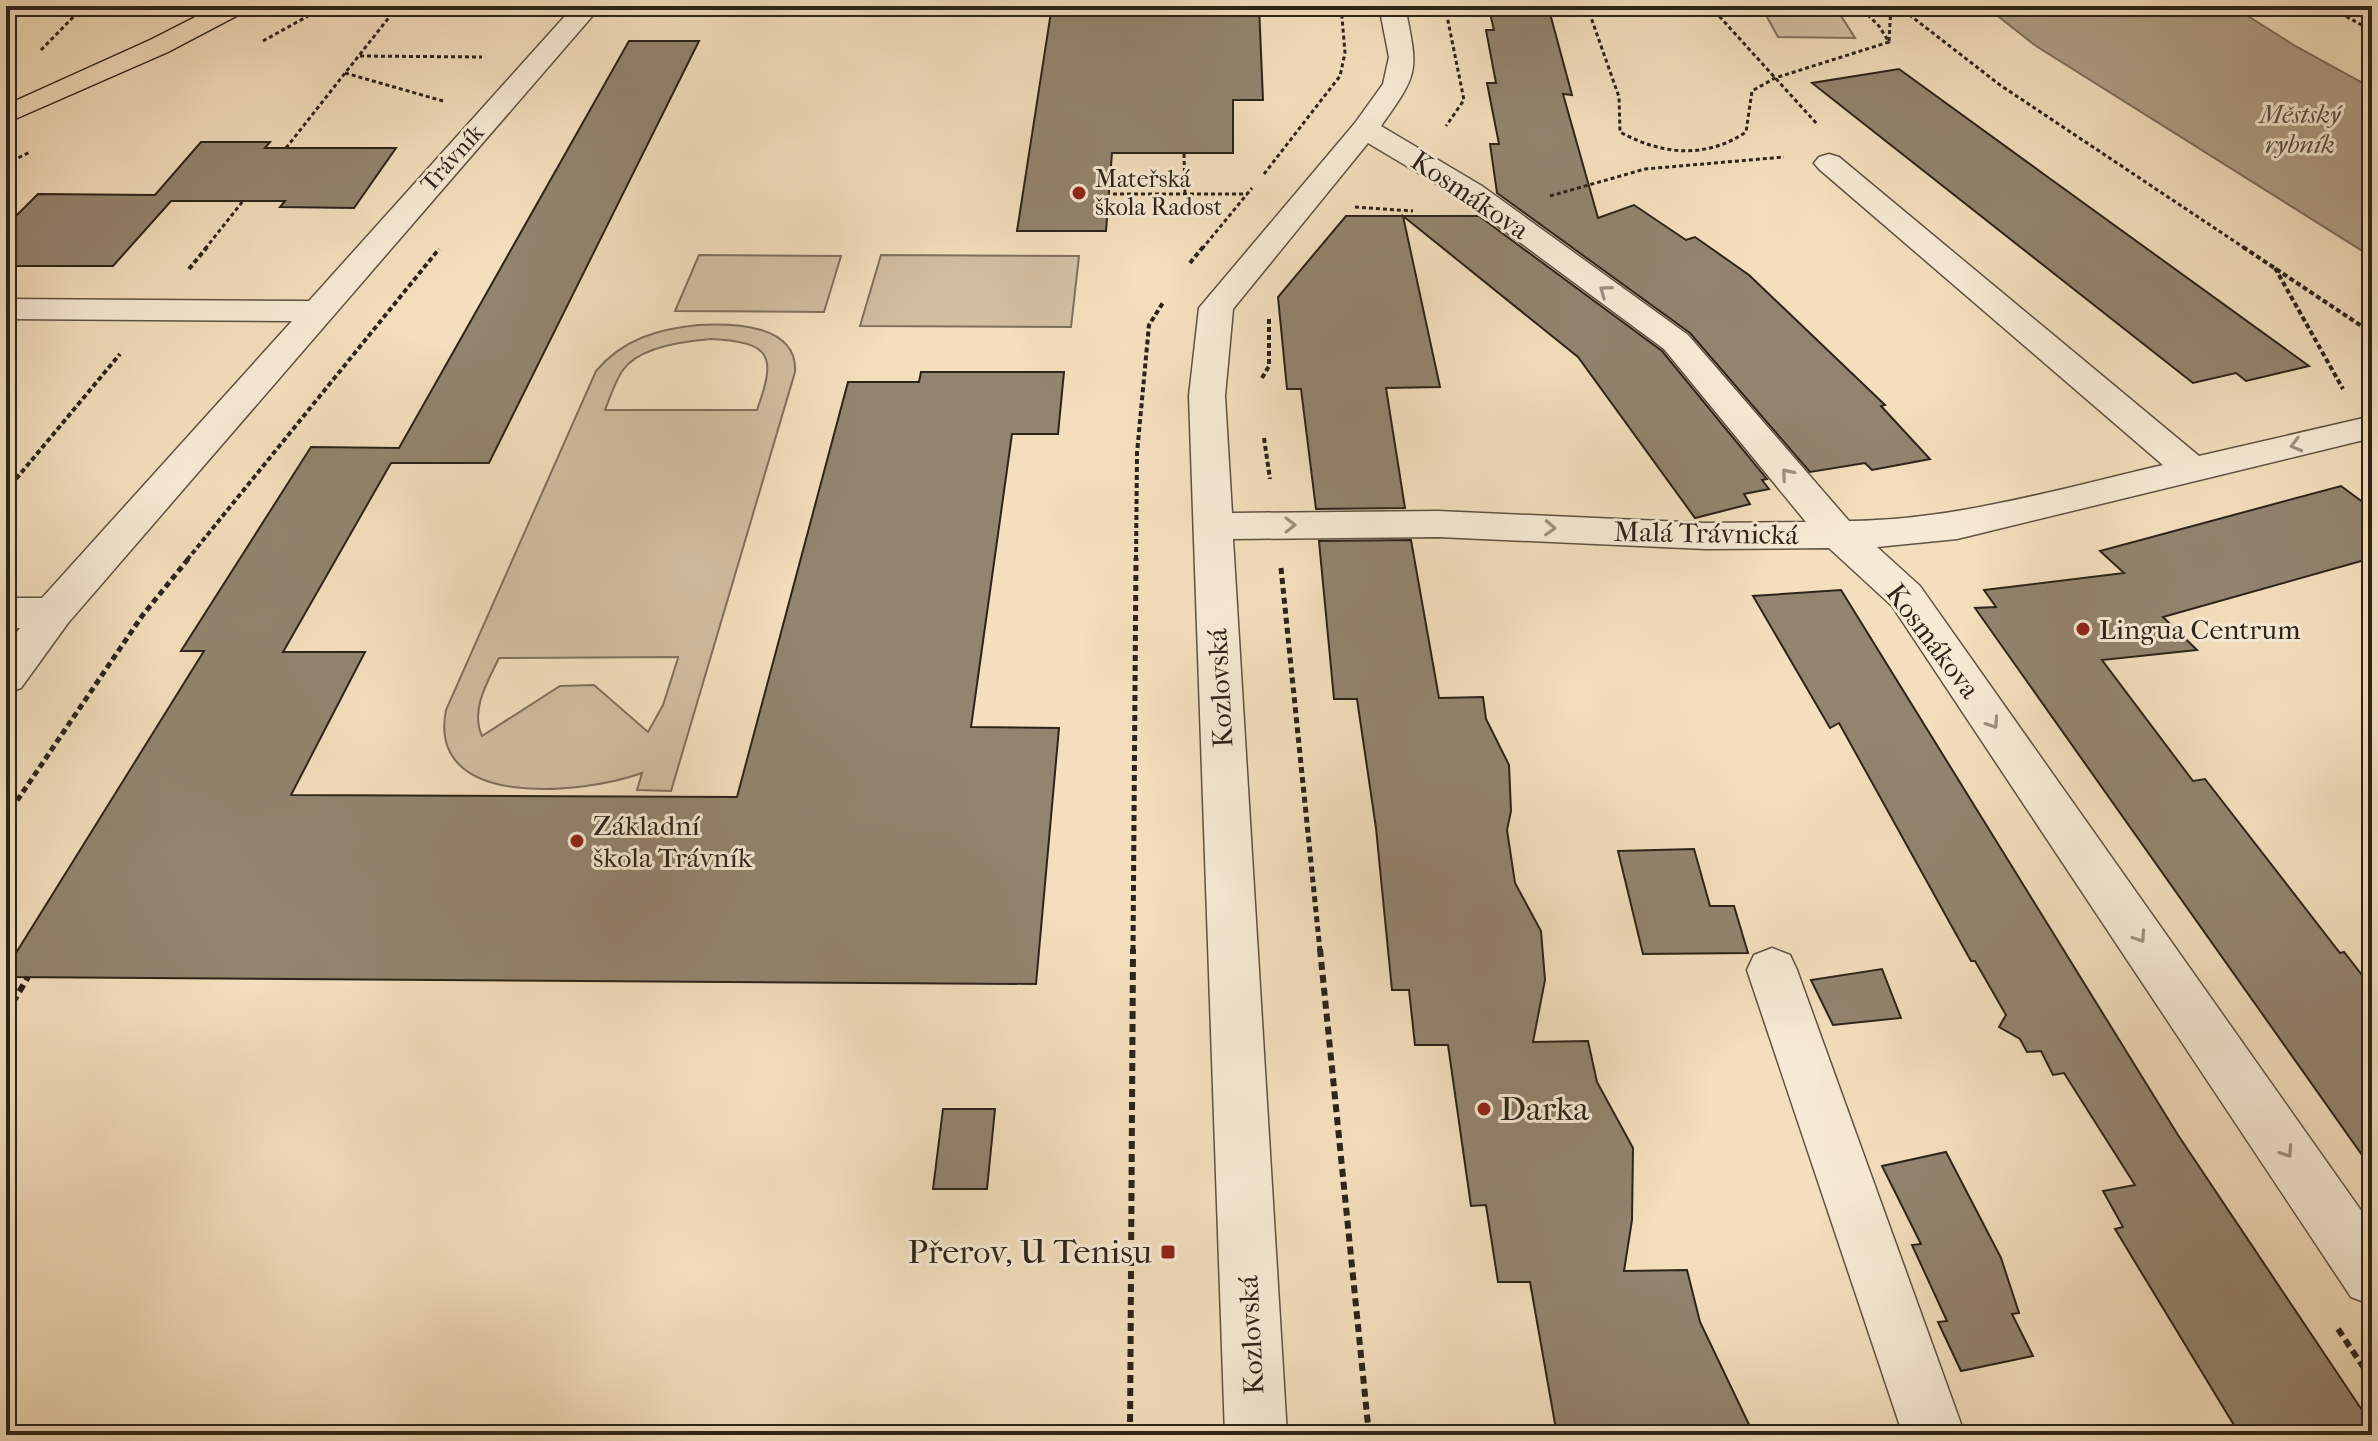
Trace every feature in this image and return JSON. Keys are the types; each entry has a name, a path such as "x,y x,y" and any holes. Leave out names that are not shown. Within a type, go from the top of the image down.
{"main road":[{"path":"6,115 159,46 237,6"}],"street":[{"name":"Trávník","path":"6,677 53,613 588,6"},
{"name":"Kozlovská","path":"1256,1435 1207,396 1216,308 1365,129 1397,84 1402,57 1392,6"},
{"name":"Kosmákova","path":"1365,129 1430,165 1676,342 1838,534 1906,596 2372,1276"},
{"path":"1827,147 2193,471"},
{"path":"6,309 316,311"},
{"name":"Malá Trávnická","path":"1212,526 1505,526 1706,536 1930,531 2372,427"},
{"path":"6,613 53,613"},
{"path":"1772,970 1934,1435"}],"path":[{"path":"38,54 84,6"},
{"path":"286,148 398,6"},
{"path":"1416,211 1372,211 1346,205 1350,201 1365,200 1430,165 1432,146 1464,100 1445,6"},
{"path":"1587,6 1619,97 1620,132 1636,143 1693,150 1722,148 1746,132 1752,91 1775,78 1889,42"},
{"path":"1710,6 1775,78 1827,147"},
{"path":"1859,6 1879,26 1889,42"},
{"path":"1889,42 1891,6"},
{"path":"1898,6 2000,85 2372,333"},
{"path":"2328,6 2372,31"},
{"path":"359,56 484,57"},
{"path":"345,73 456,104"},
{"path":"1693,150 1703,164"},
{"path":"1184,154 1185,194"},
{"path":"1543,198 1645,169 1789,157"},
{"path":"1113,194 1247,194"},
{"path":"6,491 243,201"},
{"path":"6,817 142,616 449,238"},
{"path":"2275,268 2344,391"},
{"path":"1256,386 1269,366 1269,313"},
{"path":"1262,428 1277,525 1369,1435"},
{"path":"6,1014 28,977"},
{"path":"2337,1327 2372,1380"},
{"path":"6,1427 1130,1433"}],"shaded area":[{"path":"1761,6 1835,6 1855,38 1778,37"},
{"path":"699,255 841,256 824,312 675,311"},
{"path":"881,255 1079,256 1071,327 860,326"},
{"path":"744,326 775,336 786,344 793,356 795,372 671,791 637,790 642,773 584,786 549,789 515,787 484,780 460,765 446,743 446,710 596,371 630,343 683,327","holes":["711,339 747,344 764,356 767,377 757,410 605,410 618,379 630,362 664,347","678,657 663,705 648,732 594,685 560,686 482,736 479,706 499,658"]}],"water":[{"name":"Městský rybník","path":"1985,6 2232,6 2297,47 2372,88 2372,257 2036,46"}],"building":[{"path":"1126,6 1259,6 1263,100 1233,100 1233,153 1112,153 1106,231 1017,231 1051,12 1125,12"},
{"path":"1501,6 1548,6 1572,95 1563,94 1598,218 1634,205 1686,240 1695,237 1749,275 1885,405 1881,406 1930,459 1872,470 1865,463 1810,472 1690,333 1497,193 1490,144 1499,144 1487,83 1496,83 1486,30 1494,30 1489,9 1501,9"},
{"path":"629,41 699,41 489,463 391,463 283,652 365,652 291,795 737,797 848,382 919,382 921,372 1064,372 1058,434 1012,434 971,727 1059,728 1036,984 6,977 6,969 204,651 181,651 311,447 399,448"},
{"path":"1899,69 2309,366 2246,381 2236,373 2193,383 1812,83"},
{"path":"201,142 270,142 265,148 396,148 354,208 280,207 285,201 171,201 113,266 6,266 6,226 38,194 155,195"},
{"path":"1346,216 1403,216 1440,387 1386,388 1405,508 1316,509 1301,389 1287,389 1278,297"},
{"path":"1403,216 1479,216 1662,351 1767,479 1762,480 1769,489 1744,494 1750,504 1695,518 1578,357"},
{"path":"2341,486 2372,509 2372,558 2163,617 2197,650 2102,660 2193,781 2205,779 2340,953 2344,952 2372,988 2372,1169 1975,608 1996,607 1984,590 2124,573 2100,551"},
{"path":"1411,540 1439,698 1483,697 1486,719 1509,765 1511,811 1507,830 1515,883 1541,931 1545,980 1533,1042 1588,1041 1597,1082 1633,1148 1632,1220 1624,1271 1687,1270 1700,1322 1754,1435 1557,1435 1530,1282 1498,1282 1486,1205 1471,1206 1448,1045 1415,1045 1409,990 1392,990 1376,828 1357,699 1334,699 1319,541"},
{"path":"1841,590 2178,1135 2372,1425 2372,1435 2240,1435 2115,1229 2123,1227 2103,1191 2135,1185 2064,1073 2053,1075 2041,1051 2027,1052 2020,1039 1999,1027 2006,1015 1975,961 1971,961 1839,723 1830,728 1753,596"},
{"path":"1694,849 1710,906 1734,906 1748,953 1643,954 1618,851"},
{"path":"1882,969 1901,1018 1833,1025 1811,980"},
{"path":"943,1109 995,1109 987,1189 933,1189"},
{"path":"1946,1152 2001,1258 2019,1313 2012,1314 2033,1356 1961,1371 1938,1322 1947,1321 1912,1245 1921,1244 1882,1166"}],"place":[{"name":"Mateřská škola Radost","path":"1079,193"},
{"name":"Lingua Centrum","path":"2083,629"},
{"name":"Základní škola Trávník","path":"577,841"},
{"name":"Darka","path":"1484,1109"},
{"name":"Přerov, U Tenisu","path":"1168,1252"}]}
